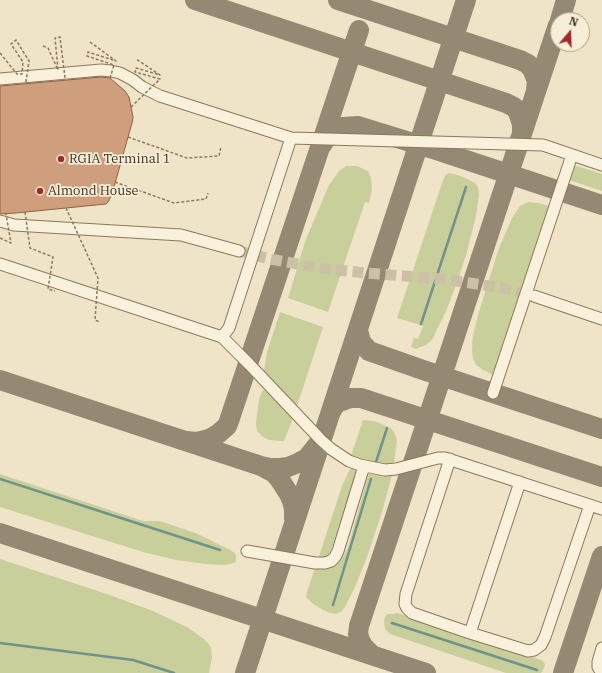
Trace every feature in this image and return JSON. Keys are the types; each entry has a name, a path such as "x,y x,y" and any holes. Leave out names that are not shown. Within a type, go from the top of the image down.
{"lane":[{"path":"0,79 111,70 120,73 160,96 291,138 543,145 602,165"},
{"path":"222,337 229,328 291,138"},
{"path":"493,393 572,155"},
{"path":"3,218 14,225 181,235 239,251"},
{"path":"0,264 222,337 321,440 349,461 364,466 385,470 396,469 438,458 450,459 602,509"},
{"path":"534,296 602,319"},
{"path":"450,459 406,594 405,604 412,613 470,633 528,651 534,650 541,645 590,505"},
{"path":"247,551 314,563 325,563 331,561 338,551 364,466"},
{"path":"470,633 520,482"},
{"path":"602,648 598,666 602,673"}],"path":[{"path":"43,46 48,48 58,70 55,38 60,37 65,78"},
{"path":"0,53 17,74 22,74 23,62 11,44 16,40 29,61 26,82"},
{"path":"90,42 116,61 88,52 87,56 114,65 110,78"},
{"path":"131,107 160,79 135,72 136,68 160,75 136,60"},
{"path":"128,137 187,158 219,156 221,147"},
{"path":"115,182 174,203 206,199 208,193"},
{"path":"66,208 98,278 94,320 100,322"},
{"path":"25,212 30,248 53,257 48,289 55,291"},
{"path":"0,238 11,243 3,218"}],"green space":[{"path":"346,166 357,166 368,171 371,178 372,190 369,203 365,202 328,312 288,298 306,239 329,185 339,171"},
{"path":"577,166 602,174 602,191 569,180 572,170"},
{"path":"449,173 467,179 475,183 478,187 479,195 476,216 467,252 446,311 432,340 426,345 416,349 411,347 414,338 418,339 423,326 397,318 442,183 446,174"},
{"path":"528,202 549,206 493,375 476,365 473,359 473,335 499,248 512,218 520,206"},
{"path":"280,312 323,327 297,406 264,371 267,352"},
{"path":"264,390 292,418 284,441 269,440 257,431 256,423 259,399 262,391"},
{"path":"363,420 374,421 392,429 397,440 394,463 387,465 376,464 351,456"},
{"path":"352,467 357,470 357,473 332,547 328,556 323,559 318,559 342,486"},
{"path":"0,474 143,521 160,521 198,534 235,553 236,562 225,565 176,560 143,552 0,507"},
{"path":"369,474 392,475 382,512 355,587 341,612 336,614 330,613 312,603 306,597 307,592 315,568 334,565 340,561 344,555 348,547"},
{"path":"0,559 107,594 153,611 187,627 204,639 211,647 212,658 209,673 0,673"},
{"path":"397,613 541,660 545,665 541,673 506,673 390,634 385,629 384,620 386,615"}],"building":[{"name":"RGIA Terminal 1","path":"101,77 110,78 125,91 129,97 133,117 112,194 108,202 106,204 0,214 0,86"}],"waterway":[{"path":"421,324 466,187"},
{"path":"376,462 387,428"},
{"path":"0,479 220,550"},
{"path":"333,605 371,479"},
{"path":"392,623 537,670"},
{"path":"0,643 133,660 174,673"}],"taxiway":[{"path":"195,0 506,103 514,107 518,112 522,124 522,133"},
{"path":"338,0 520,60 528,64 532,69 537,81 536,90"},
{"path":"245,673 466,0"},
{"path":"562,12 566,0"},
{"path":"186,441 197,442 209,439 218,434 227,426 359,30"},
{"path":"372,655 363,646 360,640 358,634 359,626 550,49"},
{"path":"322,145 327,137 335,131 343,127 358,126 602,205"},
{"path":"358,330 361,342 369,351 602,429"},
{"path":"0,380 261,466"},
{"path":"331,412 334,406 339,402 350,398 361,398 602,477"},
{"path":"294,519 294,509 289,494 274,473 261,466 270,468 288,467 307,458 319,443"},
{"path":"0,533 426,673"},
{"path":"563,673 602,556"}],"tunnel":[{"path":"239,251 270,259 319,268 443,279 503,288 534,296"}],"place":[{"name":"RGIA Terminal 1","path":"61,159"},
{"name":"Almond House","path":"40,191"}]}
